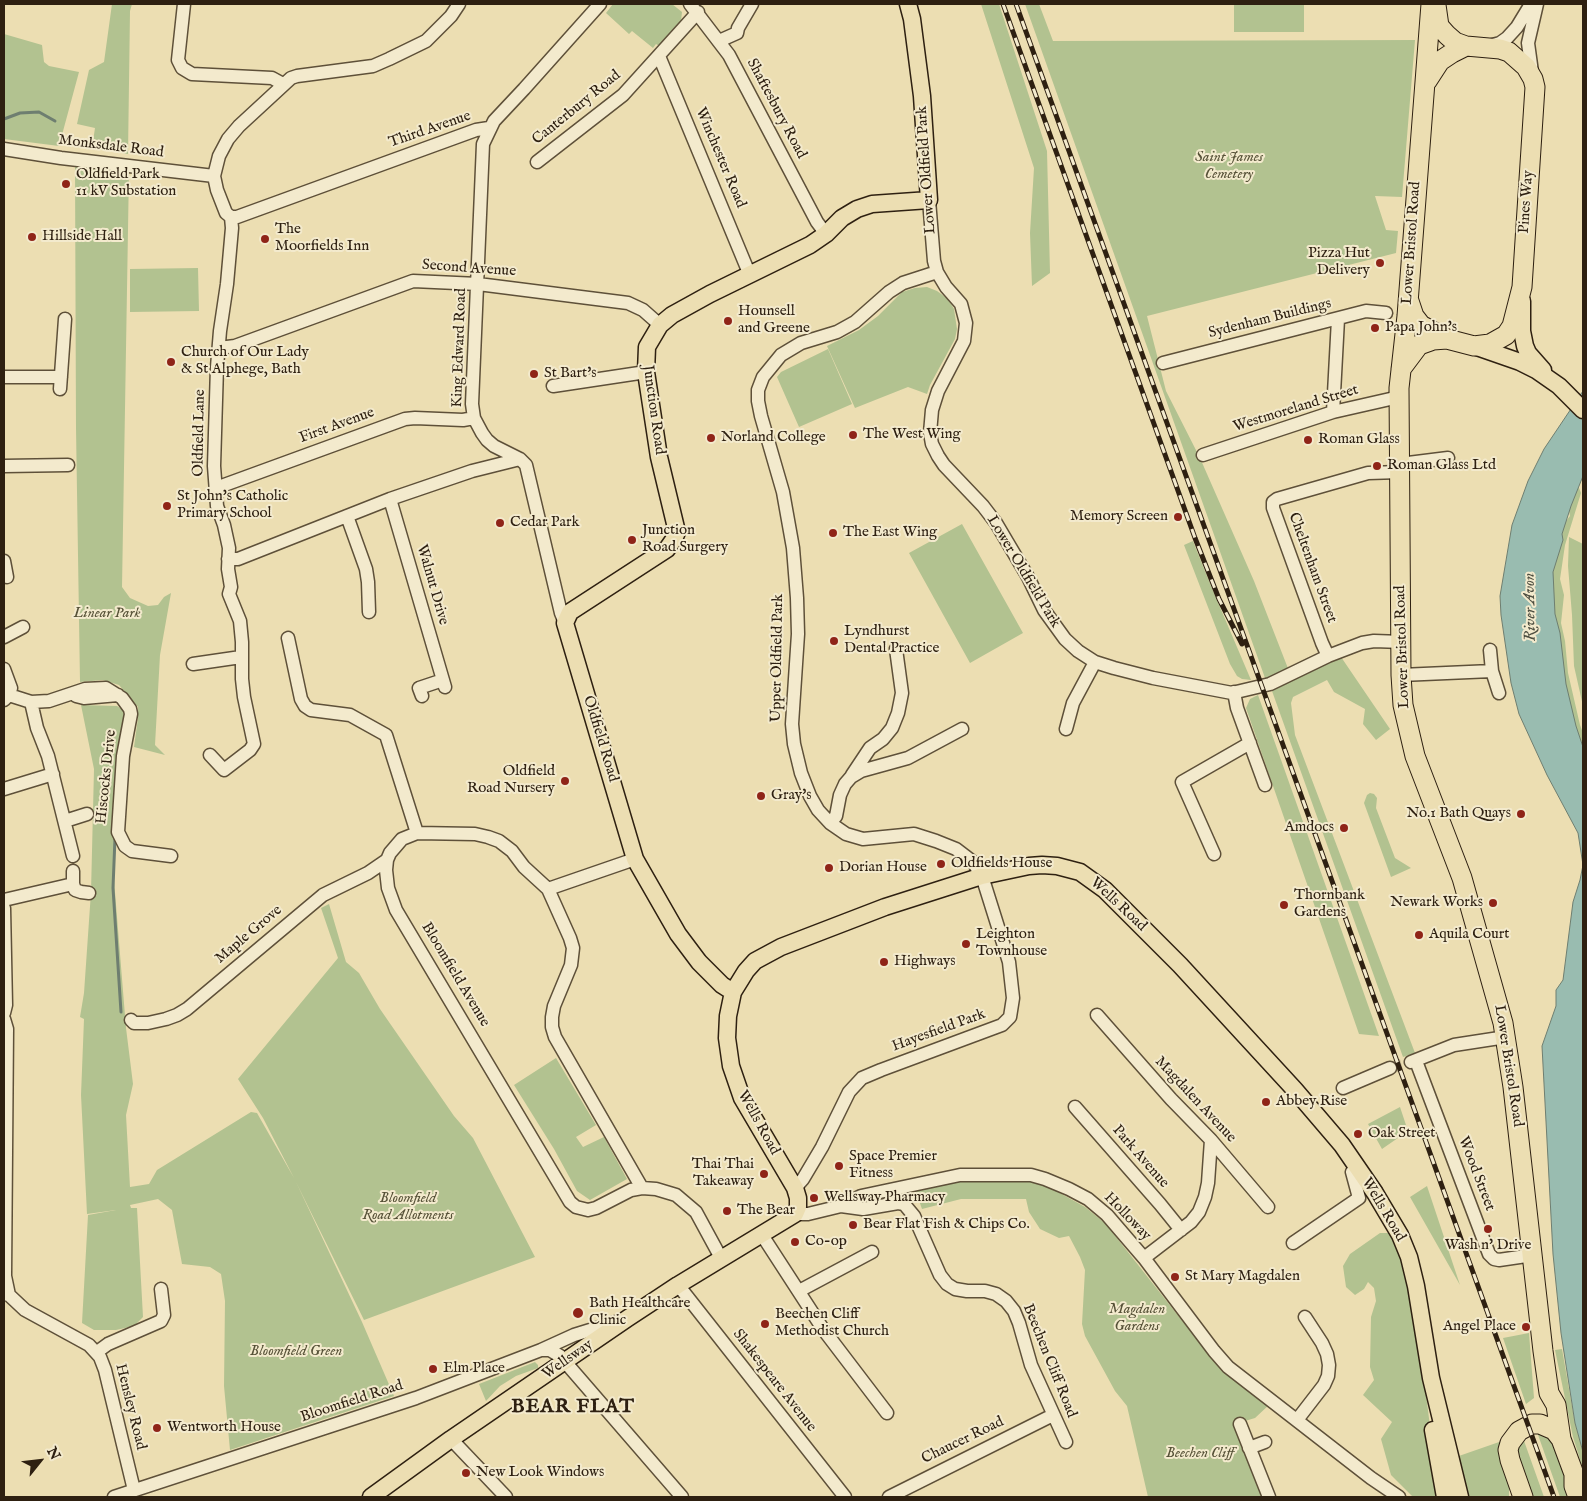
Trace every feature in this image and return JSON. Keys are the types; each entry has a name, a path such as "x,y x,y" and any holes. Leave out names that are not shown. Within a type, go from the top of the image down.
{"highway":[{"name":"Lower Bristol Road","path":"1431,4 1408,297 1400,369 1401,675 1403,706 1412,747 1421,774 1462,878 1494,986 1506,1037 1542,1343 1550,1393 1556,1405 1561,1440 1578,1480 1574,1486 1578,1497"},
{"path":"1436,4 1438,22 1442,30 1455,42 1466,46 1500,49 1514,56 1526,67 1533,79"},
{"path":"1425,85 1440,61 1466,46"},
{"name":"Pines Way","path":"1408,297 1414,316 1421,325 1447,339 1474,346 1490,344 1506,335 1514,320 1522,287 1535,87 1533,79"},
{"path":"1400,369 1419,345 1433,340 1447,339"},
{"path":"1520,1494 1508,1450 1510,1442 1520,1430 1532,1424 1542,1412 1550,1393"},
{"path":"1532,1424 1546,1426 1554,1430 1561,1440"}],"main road":[{"name":"Lower Oldfield Park","path":"908,4 912,19 922,96 929,200"},
{"name":"Junction Road","path":"565,623 570,612 666,549 677,532 659,457 646,372 647,347 660,324 684,308 749,273 810,245 826,234 842,218 856,209 872,204 929,200"},
{"path":"1522,287 1522,331 1525,346 1534,360 1583,410"},
{"path":"1474,346 1520,362 1556,383"},
{"name":"Oldfield Road","path":"565,623 635,858 678,934 699,962 722,985 733,992"},
{"name":"Wells Road","path":"795,1214 798,1207 795,1188 742,1098 730,1066 727,1038 728,1016 733,992 746,971 755,961 781,947 885,907 982,876 1042,865 1068,868 1080,872 1093,880 1180,965 1240,1030 1342,1145 1390,1215 1409,1257 1416,1286 1431,1378 1460,1497"},
{"name":"Wellsway","path":"371,1497 451,1439 628,1318 721,1258 795,1214"},
{"name":"Wells Road","path":"1431,1378 1432,1424 1446,1497"}],"street":[{"path":"184,4 178,60 182,68 192,74 272,78 283,84"},
{"path":"228,215 217,190 214,176 219,156 228,139 239,126 283,84 297,76 373,66 389,59 426,41 452,16 459,4"},
{"name":"Third Avenue","path":"228,215 237,217 476,130 489,128 600,4"},
{"path":"719,42 737,33 752,4"},
{"path":"1486,47 1500,43 1507,38 1517,27 1531,4"},
{"path":"1533,79 1528,43 1537,4"},
{"name":"Shaftesbury Road","path":"694,8 733,62 817,222 826,234"},
{"name":"Canterbury Road","path":"536,162 615,102 659,56 694,8"},
{"name":"Winchester Road","path":"659,56 749,273"},
{"name":"King Edward Road","path":"489,128 483,144 472,404 474,418 482,433 494,446 520,459"},
{"name":"Monksdale Road","path":"4,149 62,158 214,176"},
{"name":"Lower Oldfield Park","path":"929,200 934,261 937,272 946,287 961,304 966,323 964,341 938,391 932,410 930,433 932,444 938,456 996,523 1009,543 1044,610 1055,627 1078,651 1096,662 1153,678 1233,693"},
{"name":"Oldfield Lane","path":"228,215 232,228 227,284 218,348 214,466 219,514 229,548 229,594 240,621 241,657"},
{"name":"Upper Oldfield Park","path":"937,272 903,283 889,292 855,322 837,332 791,348 781,355 767,371 758,390 761,416 783,492 793,548 798,634 792,724 794,744 801,773 810,796 818,810 830,823 846,834 862,839 914,834 956,849 973,862 982,876"},
{"name":"Second Avenue","path":"218,348 235,346 413,281 478,284 628,303 650,315 660,324"},
{"name":"Sydenham Buildings","path":"1163,363 1366,311 1386,313"},
{"path":"4,377 61,383 65,319"},
{"path":"1333,412 1338,319"},
{"path":"553,386 646,372"},
{"name":"Westmoreland Street","path":"1203,455 1333,412 1399,397"},
{"name":"First Avenue","path":"216,488 405,419 463,420 474,418"},
{"name":"Cheltenham Street","path":"1328,656 1273,508 1273,502 1277,499 1368,473 1448,458"},
{"path":"228,559 238,559 347,516 472,471 520,459"},
{"name":"Oldfield Road","path":"520,459 526,465 528,471 561,613 565,623"},
{"path":"4,466 68,465"},
{"name":"Walnut Drive","path":"390,500 444,684 419,688 422,696"},
{"path":"347,516 366,570 370,611"},
{"path":"4,561 6,577"},
{"path":"4,637 23,627"},
{"path":"288,638 301,699 305,706 311,710 350,715 386,735 417,833"},
{"path":"1265,785 1233,693 1270,684 1328,656 1362,643 1374,640 1402,642"},
{"path":"830,823 836,816 840,795 845,784 870,748 883,739 892,728 898,713 902,693 896,649"},
{"path":"1490,650 1492,670 1499,693"},
{"path":"193,664 241,657 244,697 254,744 250,750 224,770 210,755"},
{"path":"1066,729 1072,703 1096,662"},
{"path":"4,668 11,688 6,698"},
{"path":"1401,675 1492,670"},
{"name":"Hiscocks Drive","path":"6,698 31,702 49,702 85,689 106,688 118,695 127,704 131,714 123,756 118,832 125,846 132,851 172,856"},
{"path":"31,702 37,728 53,774 73,856"},
{"path":"851,777 861,771 908,758 963,729"},
{"path":"1214,854 1182,782 1250,743"},
{"path":"4,789 53,774"},
{"name":"Hiscocks Drive","path":"65,821 87,814"},
{"path":"387,860 396,844 408,836 417,833 475,834 499,841 512,851 524,867 548,889 570,938 572,948 571,965 554,1006 552,1017 555,1038 642,1188"},
{"path":"548,889 635,858"},
{"name":"Maple Grove","path":"131,1020 134,1023 148,1023 178,1015 323,895 368,873 387,860"},
{"name":"Bloomfield Avenue","path":"387,860 388,888 396,910 570,1202 576,1207 588,1210 596,1208 631,1190 642,1188 656,1189 676,1195 696,1212 721,1258"},
{"name":"Hayesfield Park","path":"795,1188 803,1179 822,1147 849,1092 862,1078 1002,1025 1010,1017 1013,998 1009,962 982,876"},
{"path":"4,900 73,877 75,890 89,893"},
{"path":"4,908 6,1005 4,1013"},
{"name":"Magdalen Avenue","path":"1097,1015 1171,1099 1211,1140 1268,1208"},
{"path":"4,1020 7,1029 6,1294"},
{"name":"Wood Street","path":"1506,1037 1454,1045 1413,1062 1489,1254 1494,1259 1499,1260 1533,1255"},
{"path":"1343,1088 1390,1068"},
{"name":"Park Avenue","path":"1074,1107 1181,1230"},
{"path":"1144,1258 1192,1222 1199,1212 1205,1197 1211,1140"},
{"path":"1293,1243 1358,1198 1352,1172 1357,1167"},
{"name":"Holloway","path":"841,1206 861,1196 960,1174 1031,1175 1069,1189 1088,1200 1107,1215 1144,1258 1228,1367 1399,1497"},
{"name":"Beechen Cliff Road","path":"841,1206 863,1209 898,1203 904,1204 914,1216 940,1275 947,1284 956,1289 967,1291 985,1290 996,1294 1006,1301 1014,1311 1031,1366 1066,1442"},
{"path":"795,1214 808,1214 841,1206"},
{"path":"762,1234 823,1330 888,1413"},
{"path":"799,1291 872,1252"},
{"name":"Shakespeare Avenue","path":"678,1285 845,1497"},
{"path":"97,1352 108,1344 161,1321 164,1315 161,1289"},
{"name":"Hensley Road","path":"6,1294 26,1310 84,1341 97,1352 105,1370 134,1490"},
{"path":"1297,1420 1324,1385 1328,1376 1329,1365 1322,1343 1305,1317"},
{"name":"Bloomfield Road","path":"114,1497 416,1398 541,1350 574,1335 628,1318"},
{"path":"541,1350 550,1350 566,1362 682,1497"},
{"name":"Chaucer Road","path":"889,1497 1053,1415"},
{"path":"1240,1424 1269,1497"},
{"path":"451,1439 506,1497"},
{"path":"1249,1448 1264,1442"}],"green space":[{"path":"112,4 132,4 130,11 128,154 92,148 95,128 77,124 89,70 104,62"},
{"path":"613,4 672,4 682,12 681,21 659,46 656,44 653,48 632,31 629,34 606,13"},
{"path":"981,4 999,4 1047,151 1050,273 1032,286 1030,233 1034,168"},
{"name":"Saint James Cemetery","path":"1025,4 1039,4 1053,41 1415,40 1402,197 1375,196 1386,230 1398,231 1396,253 1147,316 1166,391 1200,458 1254,581 1289,671 1265,678"},
{"path":"1234,4 1304,4 1304,32 1234,32"},
{"path":"4,34 42,45 44,62 49,66 79,72 59,146 4,139"},
{"name":"Linear Park","path":"75,165 129,170 122,587 130,598 148,606 158,605 164,597 171,593 160,655 155,745 165,755 134,747 138,707 119,685 103,680 80,682 76,428"},
{"path":"198,268 199,311 130,312 130,269"},
{"path":"927,287 948,299 954,309 957,329 955,339 927,394 908,387 855,408 827,346 859,330 878,316 902,292"},
{"path":"828,349 852,404 799,427 777,377 781,372"},
{"path":"1579,488 1581,493 1565,545 1560,579 1564,595 1561,623 1568,673 1583,733 1583,758 1572,731 1548,597 1562,526 1570,516 1568,506 1575,489"},
{"path":"962,524 1023,633 970,663 909,553"},
{"path":"1569,537 1583,544 1583,706 1574,666 1568,566"},
{"path":"1193,541 1251,680 1242,679 1237,676 1230,664 1184,545"},
{"path":"1339,654 1390,729 1376,740 1363,724 1365,709 1334,692 1327,680 1293,697 1291,703 1295,735 1415,1053 1403,1057 1272,691 1286,681"},
{"path":"1258,695 1379,1036 1359,1034 1246,708 1250,699"},
{"path":"81,705 117,706 128,713 115,791 114,880 126,1028 133,1084 126,1115 130,1187 149,1184 157,1170 251,1112 257,1113 294,1178 263,1118 238,1079 338,958 321,908 329,904 346,962 359,973 380,1009 454,1116 473,1138 535,1257 364,1320 296,1182 362,1322 394,1396 230,1450 224,1386 225,1301 221,1274 210,1267 182,1264 172,1210 158,1199 130,1205 131,1208 137,1208 143,1317 134,1326 116,1330 94,1330 82,1323 88,1215 116,1210 87,1214 81,1095 84,1019 80,1017 84,993 91,892 94,769"},
{"path":"1370,793 1374,794 1377,798 1376,808 1395,858 1411,868 1391,877 1364,803 1367,795"},
{"path":"556,1058 596,1125 576,1137 583,1147 604,1137 627,1179 590,1200 577,1191 554,1149 514,1085"},
{"path":"1400,1107 1408,1131 1382,1149 1368,1124"},
{"name":"Beechen Cliff","path":"958,1177 1010,1179 1042,1183 1085,1207 1105,1223 1221,1370 1270,1404 1255,1418 1235,1424 1265,1497 1148,1497 1127,1406 1115,1391 1085,1336 1082,1324 1085,1270 1069,1236 1059,1238 1040,1229 1029,1212 1026,1199 961,1199 922,1209 915,1189"},
{"path":"1427,1186 1460,1285 1410,1197"},
{"path":"1380,1233 1391,1233 1399,1248 1408,1282 1425,1387 1439,1497 1413,1497 1391,1475 1381,1439 1392,1422 1363,1395 1374,1380 1370,1367 1371,1317 1376,1301 1374,1288 1368,1282 1364,1289 1355,1295 1346,1287 1343,1266 1350,1254"},
{"path":"1529,1333 1534,1398 1526,1404 1503,1338"},
{"path":"1562,1349 1575,1423 1583,1452 1583,1469 1573,1437 1555,1350"},
{"path":"535,1362 538,1368 516,1376 500,1386 486,1401 479,1384"},
{"path":"1537,1432 1547,1435 1554,1443 1573,1497 1560,1497"},
{"path":"1523,1438 1544,1497 1530,1497 1516,1459 1517,1445"},
{"path":"1502,1441 1509,1480 1509,1497 1467,1497 1456,1457"}],"water":[{"name":"River Avon","path":"1583,391 1583,476 1562,534 1563,540 1553,572 1555,614 1560,633 1566,684 1583,747 1583,865 1578,833 1547,775 1519,714 1511,683 1500,596 1512,525 1528,481 1544,449"},
{"path":"1583,865 1583,1452 1575,1423 1561,1333 1553,1254 1542,1046 1556,1006 1556,990 1563,980 1573,902"}],"waterway":[{"path":"4,119 20,113 39,112 55,121"},
{"path":"115,838 113,888 121,1012"}],"tunnel":[{"path":"1390,1068 1411,1062"}],"railway":[{"path":"1003,4 1195,538 1219,599 1242,644"},
{"path":"1016,4 1554,1497"}],"place":[{"name":"Oldfield Park 11 kV Substation","path":"66,184"},
{"name":"Hillside Hall","path":"32,237"},
{"name":"The Moorfields Inn","path":"265,239"},
{"name":"Pizza Hut Delivery","path":"1380,263"},
{"name":"Hounsell and Greene","path":"728,321"},
{"name":"Papa John's","path":"1375,328"},
{"name":"Church of Our Lady & St Alphege, Bath","path":"171,362"},
{"name":"St Bart's","path":"534,374"},
{"name":"The West Wing","path":"853,435"},
{"name":"Norland College","path":"711,438"},
{"name":"Roman Glass","path":"1308,440"},
{"name":"Roman Glass Ltd","path":"1377,466"},
{"name":"St John's Catholic Primary School","path":"167,506"},
{"name":"Memory Screen","path":"1178,517"},
{"name":"Cedar Park","path":"500,523"},
{"name":"The East Wing","path":"833,533"},
{"name":"Junction Road Surgery","path":"632,540"},
{"name":"Lyndhurst Dental Practice","path":"834,641"},
{"name":"Oldfield Road Nursery","path":"565,781"},
{"name":"Gray's","path":"761,796"},
{"name":"No.1 Bath Quays","path":"1521,814"},
{"name":"Amdocs","path":"1344,828"},
{"name":"Oldfields House","path":"941,864"},
{"name":"Dorian House","path":"829,868"},
{"name":"Newark Works","path":"1493,903"},
{"name":"Thornbank Gardens","path":"1284,905"},
{"name":"Aquila Court","path":"1419,935"},
{"name":"Leighton Townhouse","path":"966,944"},
{"name":"Highways","path":"884,962"},
{"name":"Abbey Rise","path":"1266,1102"},
{"name":"Oak Street","path":"1358,1134"},
{"name":"Space Premier Fitness","path":"839,1166"},
{"name":"Thai Thai Takeaway","path":"764,1174"},
{"name":"Wellsway Pharmacy","path":"814,1198"},
{"name":"The Bear","path":"727,1211"},
{"name":"Bear Flat Fish & Chips Co.","path":"853,1225"},
{"name":"Wash n' Drive","path":"1488,1229"},
{"name":"Co-op","path":"795,1242"},
{"name":"St Mary Magdalen","path":"1175,1277"},
{"name":"Bath Healthcare Clinic","path":"578,1313"},
{"name":"Beechen Cliff Methodist Church","path":"765,1324"},
{"name":"Angel Place","path":"1526,1327"},
{"name":"Elm Place","path":"433,1369"},
{"name":"Wentworth House","path":"157,1428"},
{"name":"New Look Windows","path":"466,1473"}],"district":[{"name":"BEAR FLAT","path":"573,1408"}],"park label":[{"name":"Bloomfield Road Allotments","path":"408,1208"},
{"name":"Magdalen Gardens","path":"1137,1318"},
{"name":"Bloomfield Green","path":"296,1352"}]}
